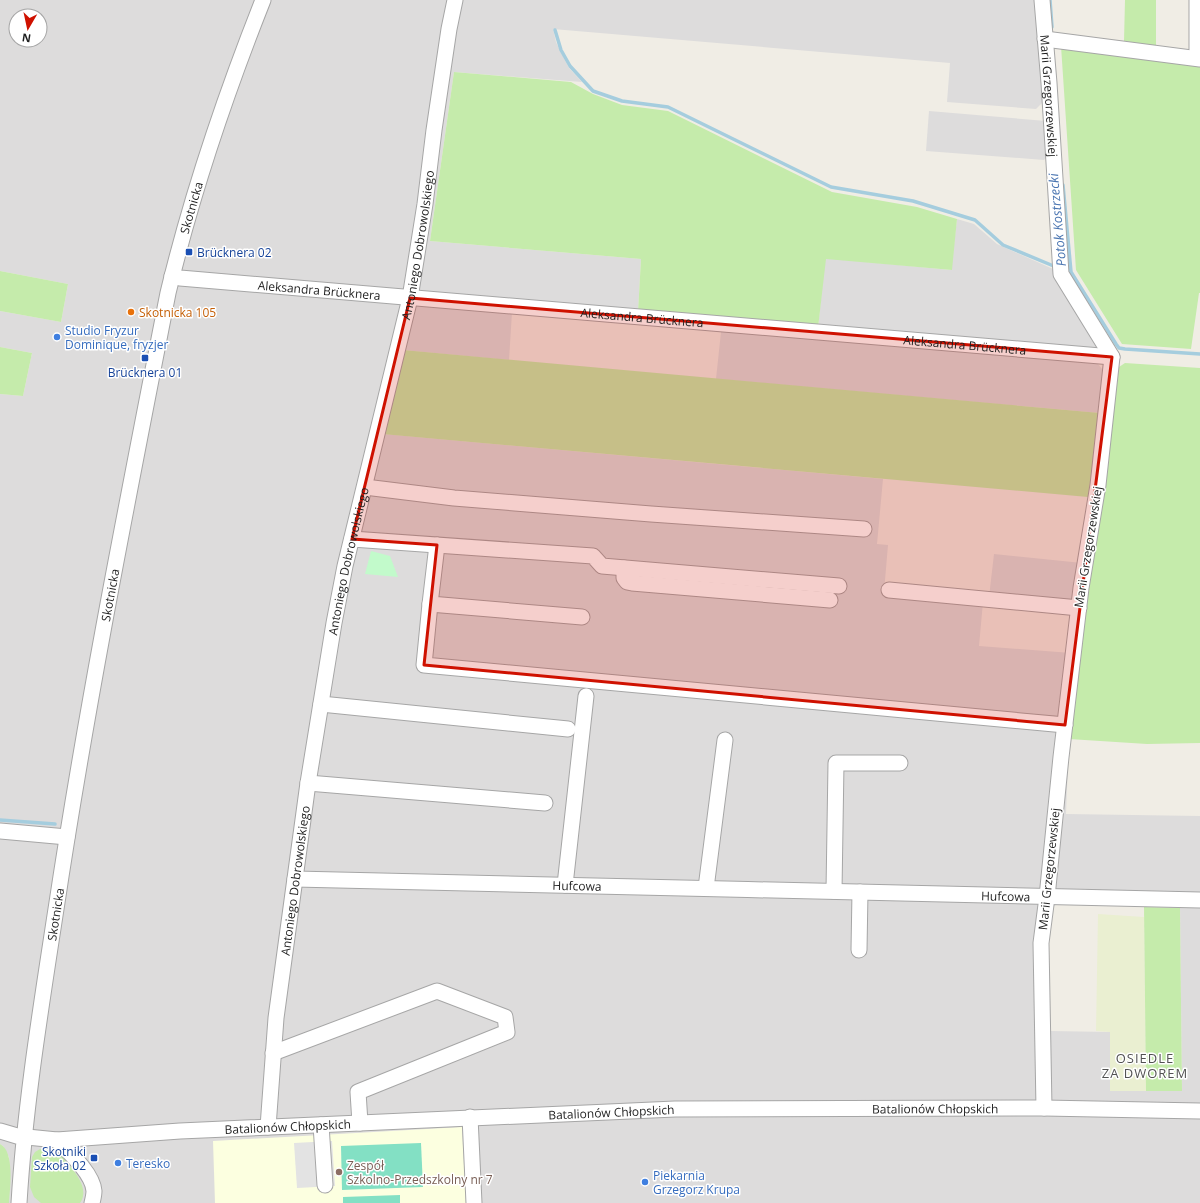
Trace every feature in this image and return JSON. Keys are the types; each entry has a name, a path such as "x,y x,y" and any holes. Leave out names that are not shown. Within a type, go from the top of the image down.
{"street":[{"name":"Skotnicka","path":"19,1203 24,1136 40,1009 66,837 92,689 172,276 213,134 263,0"},
{"name":"Antoniego Dobrowolskiego","path":"268,1127 276,1018 308,783 321,704 345,566 410,298 425,204 449,29 455,0"},
{"name":"Marii Grzegorzewskiej","path":"1042,0 1049,83 1061,274 1112,357 1098,485 1079,608 1041,943 1044,1108"},
{"path":"1045,39 1198,59 1197,0"},
{"name":"Aleksandra Brücknera","path":"172,276 180,278 410,298 1112,357"},
{"path":"365,487 462,498 651,514 864,529"},
{"path":"352,539 593,556 602,566 838,586"},
{"path":"437,545 424,665 1065,725"},
{"path":"624,568 624,578 627,582 632,583 830,600"},
{"path":"889,590 1079,608"},
{"path":"430,604 582,617"},
{"path":"565,885 586,696"},
{"path":"321,704 568,728"},
{"path":"706,888 725,740"},
{"path":"834,891 836,763 900,763"},
{"path":"308,783 545,803"},
{"path":"0,831 66,837"},
{"name":"Hufcowa","path":"295,879 1200,900"},
{"path":"859,950 860,892"},
{"path":"274,1053 437,991 505,1017 507,1032 358,1092 360,1123"},
{"name":"Batalionów Chłopskich","path":"0,1131 17,1136 57,1140 172,1131 675,1109 1044,1108 1200,1111"},
{"path":"470,1117 474,1203"},
{"path":"321,1125 325,1185"},
{"path":"57,1140 88,1175 92,1183 94,1195 92,1203"}],"highlighted area":[{"path":"410,298 1112,357 1065,725 424,665 437,545 352,539"}],"shaded area":[{"path":"0,0 1037,0 1044,101 1036,109 947,102 950,63 553,29 556,42 569,68 582,82 454,72 430,241 641,259 638,312 512,312 509,360 403,350 383,434 883,479 877,544 888,545 884,592 983,602 979,646 1071,653 1066,814 1200,816 1200,1203 9,1203 9,1157 3,1146 0,1144 0,394 23,396 32,353 0,347 0,311 61,322 68,284 0,271","holes":["1058,903 1180,908 1182,1091 1110,1091 1110,1032 1050,1031 1045,937 1051,909"]},
{"path":"929,111 1046,121 1048,156 1044,160 926,151"},
{"path":"957,219 974,224 997,244 1053,269 1101,347 1098,364 1106,374 1100,413 716,379 721,332 818,328 825,258 951,270"},
{"path":"994,554 1082,563 1077,605 989,597"},
{"path":"1098,914 1144,917 1146,1091 1110,1091 1110,1032 1096,1031"},
{"name":"Zespół Szkolno-Przedszkolny nr 7","path":"462,1127 466,1203 215,1203 213,1141"},
{"path":"332,1141 335,1186 297,1188 294,1143"}],"green space":[{"path":"1125,0 1156,0 1156,46 1124,41"},
{"path":"1061,46 1200,63 1200,293 1191,349 1122,344 1076,270"},
{"path":"454,72 571,82 593,94 622,105 668,111 832,192 917,207 957,219 952,270 826,259 818,328 638,312 641,259 430,241"},
{"path":"0,271 68,284 61,322 0,311"},
{"path":"0,347 32,353 23,396 0,394"},
{"path":"403,350 1100,413 1088,497 382,434"},
{"path":"1125,363 1200,368 1200,743 1147,744 1069,739 1119,367"},
{"path":"371,551 390,556 398,577 365,574"},
{"path":"1144,907 1180,908 1182,1091 1146,1091"},
{"path":"421,1143 423,1187 342,1190 341,1146"},
{"path":"0,1144 5,1148 10,1162 11,1180 9,1203 0,1203"},
{"path":"40,1149 53,1150 51,1153 55,1157 59,1153 78,1176 83,1190 83,1197 80,1203 41,1203 34,1197 30,1187 32,1157 35,1152"},
{"path":"400,1195 400,1203 343,1203 343,1197"}],"waterway":[{"name":"Potok Kostrzecki","path":"1050,0 1052,27"},
{"path":"555,30 561,50 570,66 593,91 622,101 668,107 831,187 913,201 975,220 1003,245 1056,267"},
{"name":"Potok Kostrzecki","path":"1063,185 1071,272 1119,348 1200,354"},
{"path":"0,820 55,824"}],"place":[{"name":"Brücknera 02","path":"189,252"},
{"name":"Skotnicka 105","path":"131,312"},
{"name":"Studio Fryzur Dominique, fryzjer","path":"57,337"},
{"name":"Brücknera 01","path":"145,358"},
{"name":"Skotniki Szkoła 02","path":"94,1158"},
{"name":"Teresko","path":"118,1163"},
{"name":"Zespół Szkolno-Przedszkolny nr 7","path":"339,1172"},
{"name":"Piekarnia Grzegorz Krupa","path":"645,1182"}],"district":[{"name":"OSIEDLE ZA DWOREM","path":"1145,1066"}]}
